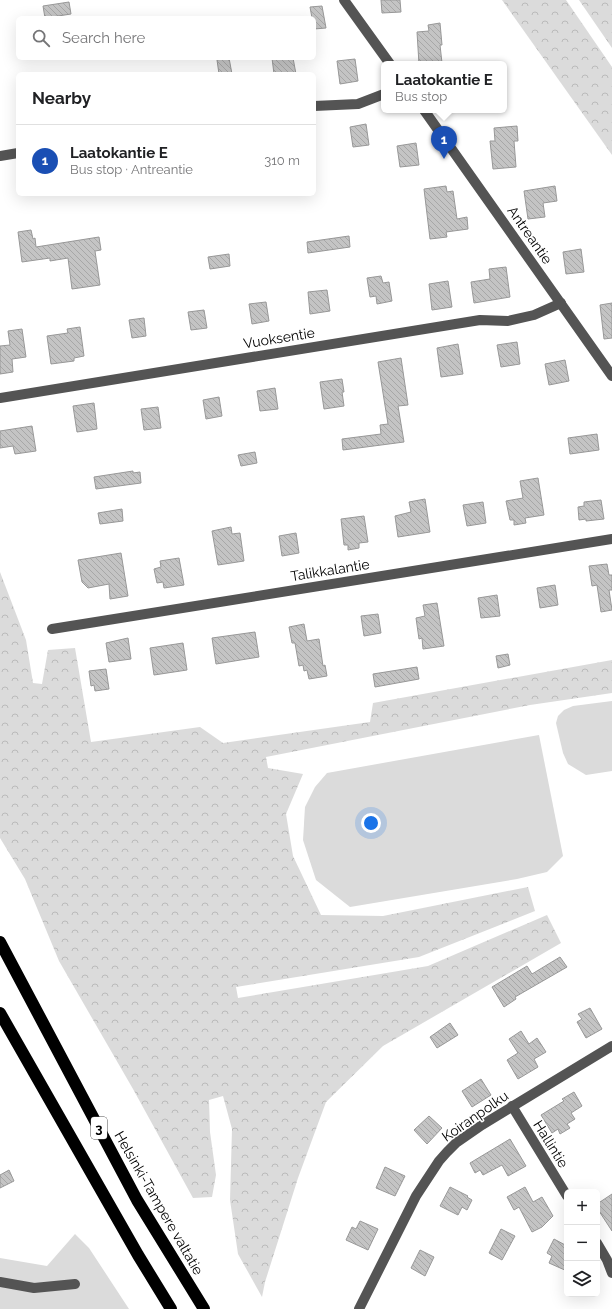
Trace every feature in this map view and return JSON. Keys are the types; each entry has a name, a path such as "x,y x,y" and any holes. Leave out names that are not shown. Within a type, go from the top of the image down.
{"highway":[{"name":"Helsinki-Tampere valtatie","path":"0,942 137,1200 204,1309"},
{"name":"3","path":"0,1013 134,1248 171,1309"}],"street":[{"path":"344,0 388,61"},
{"path":"316,106 358,104 381,95"},
{"name":"Antreantie","path":"426,113 612,376"},
{"path":"0,156 16,153"},
{"name":"Vuoksentie","path":"0,398 480,320 508,321 534,315 561,303"},
{"name":"Talikkalantie","path":"52,629 612,539"},
{"name":"Koiranpolku","path":"359,1309 416,1196 439,1161 456,1143 512,1106 612,1046"},
{"name":"Hallintie","path":"512,1106 564,1191"},
{"path":"600,1248 612,1273"},
{"path":"0,1282 34,1288 76,1284"}],"green space":[{"path":"502,0 566,0 612,67 612,155"},
{"path":"579,0 612,0 612,48"},
{"path":"0,572 26,640 33,683 42,684 48,650 75,648 91,742 200,727 223,743 370,722 373,703 612,660 612,693 530,705 266,757 268,768 303,774 286,814 293,856 321,915 383,916 528,887 535,911 419,957 236,987 238,998 428,966 547,915 561,943 383,1046 326,1102 298,1178 265,1282 262,1297 238,1254 230,1200 232,1129 223,1096 209,1100 210,1132 216,1175 212,1197 193,1198 133,1089 59,961 25,879 0,838"},
{"path":"612,701 612,771 586,775 568,764 563,753 556,723 558,716 564,710 573,706"},
{"path":"539,735 563,856 547,872 517,879 350,907 316,880 303,840 305,807 315,787 327,773"},
{"path":"75,1234 89,1248 129,1309 0,1309 0,1258 47,1266"}],"building":[{"path":"381,0 400,0 401,12 382,13"},
{"path":"69,2 71,14 45,16 43,6"},
{"path":"322,6 326,28 316,29 316,16 312,16 310,7"},
{"path":"440,23 442,61 419,61 417,32 429,31 428,25"},
{"path":"355,59 358,81 340,84 337,61"},
{"path":"217,60 229,60 232,72 219,72"},
{"path":"272,60 293,60 296,72 274,72"},
{"path":"366,124 369,145 353,147 350,127"},
{"path":"517,126 518,141 514,141 516,167 493,169 490,141 495,141 494,128"},
{"path":"416,143 419,165 400,167 397,146"},
{"path":"446,186 447,192 453,191 457,219 467,217 468,229 446,232 447,237 430,239 424,189"},
{"path":"555,186 557,201 543,203 545,217 528,219 524,191"},
{"path":"31,230 33,239 35,238 36,247 99,237 101,250 95,251 100,285 72,289 68,258 50,261 50,258 22,262 18,232"},
{"path":"349,236 350,247 308,253 307,242"},
{"path":"581,249 584,272 566,274 563,252"},
{"path":"229,254 230,266 210,269 208,257"},
{"path":"506,267 510,297 474,303 471,282 490,279 489,269"},
{"path":"381,276 383,283 389,282 392,301 377,304 376,296 370,297 367,278"},
{"path":"448,281 452,307 432,310 429,284"},
{"path":"327,290 330,311 310,314 308,292"},
{"path":"266,302 269,321 252,324 249,304"},
{"path":"612,303 612,338 604,339 600,305"},
{"path":"204,310 207,328 191,330 188,312"},
{"path":"144,318 146,336 132,338 129,320"},
{"path":"80,327 84,356 74,358 74,361 51,364 47,336 68,333 67,329"},
{"path":"22,329 26,357 12,359 13,372 0,374 0,346 10,345 8,331"},
{"path":"517,342 520,364 501,367 497,345"},
{"path":"458,344 463,374 441,377 437,348"},
{"path":"401,358 408,405 398,406 404,442 343,450 342,439 381,434 380,425 388,424 378,362"},
{"path":"565,360 569,381 549,385 545,364"},
{"path":"342,379 344,406 324,409 320,382"},
{"path":"275,388 278,409 260,411 257,391"},
{"path":"219,397 222,416 206,419 203,400"},
{"path":"94,403 97,429 77,432 73,406"},
{"path":"158,407 161,428 144,430 141,409"},
{"path":"32,426 36,451 15,454 13,446 0,448 0,431"},
{"path":"597,434 599,450 570,454 568,438"},
{"path":"255,452 257,463 241,466 238,455"},
{"path":"133,471 133,473 140,472 141,483 96,489 94,477"},
{"path":"538,478 544,515 525,518 526,523 514,525 514,520 510,520 506,501 523,498 520,481"},
{"path":"425,499 430,532 398,537 395,516 411,512 409,502"},
{"path":"601,500 604,519 586,521 586,519 579,520 578,507 584,506 584,502"},
{"path":"483,502 486,523 467,526 463,505"},
{"path":"122,509 123,521 100,524 98,513"},
{"path":"364,516 368,542 359,543 359,548 348,550 348,545 344,545 341,519"},
{"path":"231,527 232,534 240,533 244,561 218,565 212,531"},
{"path":"296,533 299,553 282,556 279,536"},
{"path":"121,553 128,596 110,599 109,584 88,588 82,582 78,560"},
{"path":"179,558 184,585 164,588 163,582 157,583 154,569 161,567 160,561"},
{"path":"607,564 609,575 612,575 612,590 609,590 612,610 601,612 597,585 592,586 589,566"},
{"path":"555,585 558,605 540,608 537,588"},
{"path":"497,595 500,616 481,618 478,598"},
{"path":"437,603 444,646 423,649 422,638 419,639 416,618 425,616 423,605"},
{"path":"378,614 381,633 364,636 361,616"},
{"path":"304,624 307,641 319,639 323,666 325,665 327,676 309,679 307,670 304,671 303,665 299,666 295,643 292,643 289,627"},
{"path":"255,632 259,657 216,664 212,638"},
{"path":"128,638 131,659 109,662 106,643"},
{"path":"183,643 187,670 154,675 150,648"},
{"path":"508,654 510,665 498,668 496,656"},
{"path":"417,667 419,679 375,687 373,674"},
{"path":"106,669 109,689 95,691 94,685 91,686 89,671"},
{"path":"560,957 567,967 515,997 516,999 504,1007 492,987 527,966 532,974"},
{"path":"590,1008 602,1029 586,1038 577,1022 582,1019 578,1014"},
{"path":"450,1023 458,1035 437,1048 430,1037"},
{"path":"521,1031 529,1044 537,1038 546,1052 534,1059 538,1067 518,1079 507,1060 518,1053 509,1039"},
{"path":"481,1079 491,1095 472,1107 462,1091"},
{"path":"574,1092 582,1106 571,1113 575,1119 567,1124 570,1128 560,1134 558,1129 552,1133 541,1115 564,1101 562,1099"},
{"path":"429,1116 442,1128 427,1144 414,1130"},
{"path":"510,1139 526,1166 508,1176 502,1165 483,1175 480,1170 475,1173 470,1163"},
{"path":"385,1167 405,1176 395,1196 376,1188"},
{"path":"9,1170 14,1181 0,1188 0,1175"},
{"path":"450,1187 468,1196 467,1197 472,1200 467,1210 462,1207 458,1215 440,1206"},
{"path":"525,1187 533,1202 542,1197 553,1216 542,1227 532,1232 519,1207 514,1210 507,1197"},
{"path":"612,1194 612,1231 600,1213 600,1202"},
{"path":"360,1221 378,1229 368,1250 346,1240 352,1227 356,1229"},
{"path":"501,1229 515,1236 502,1260 489,1253"},
{"path":"554,1239 564,1244 564,1270 549,1263 552,1256 547,1253"},
{"path":"420,1250 434,1257 425,1276 411,1268"}],"place":[{"name":"Laatokantie E","path":"444,159"}]}
